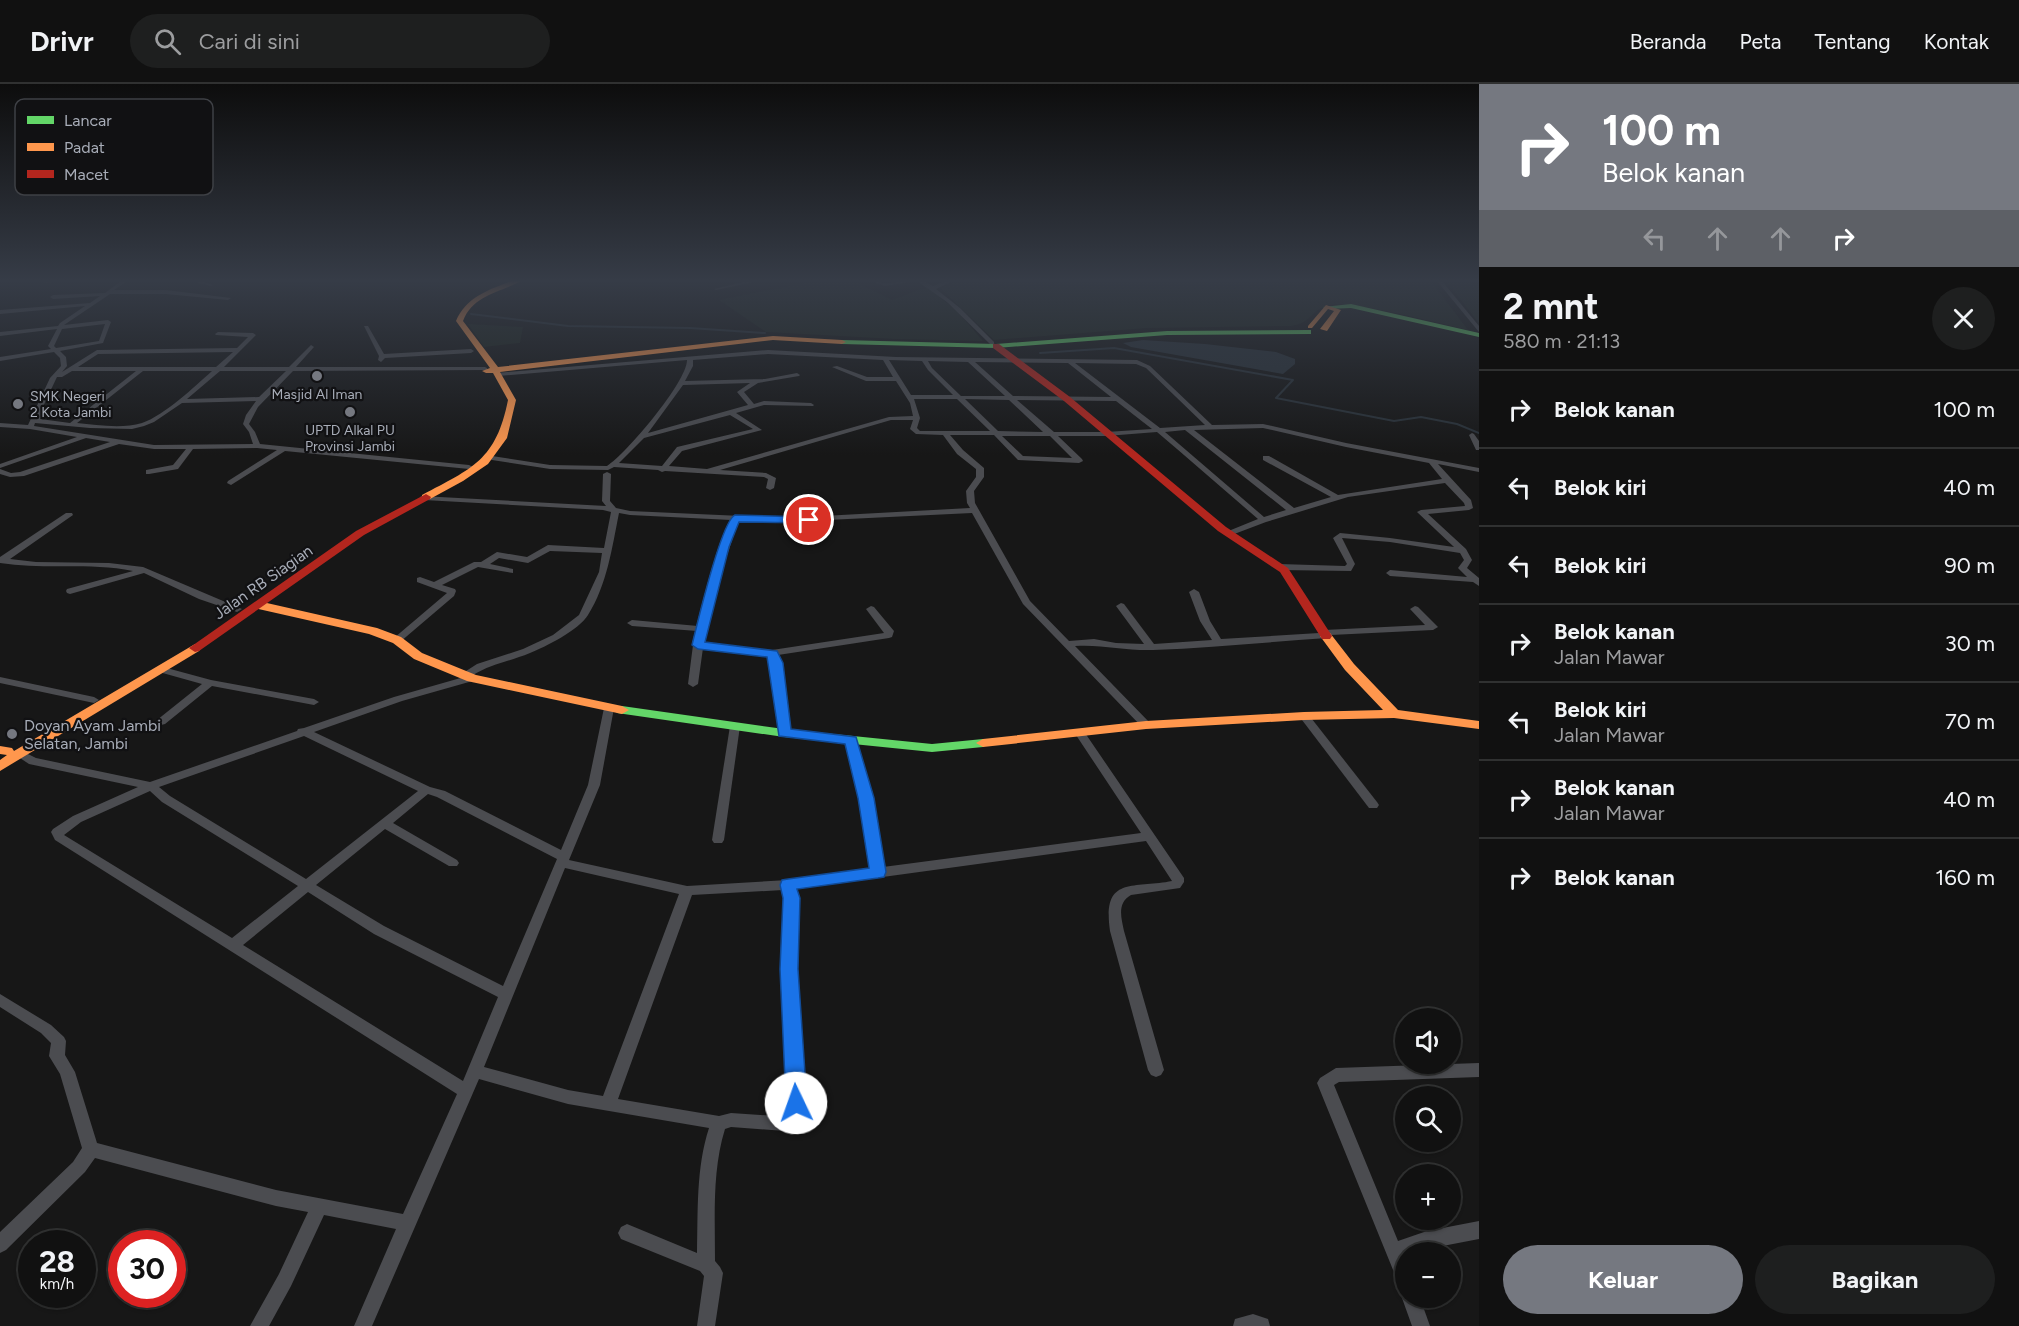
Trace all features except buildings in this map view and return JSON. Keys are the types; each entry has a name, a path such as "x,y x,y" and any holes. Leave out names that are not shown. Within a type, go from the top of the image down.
{"main road":[{"path":"462,339 490,369"},
{"path":"471,339 507,400 501,446 492,458"},
{"path":"490,369 732,339"},
{"path":"832,339 994,345 1056,339"},
{"path":"994,345 1067,399 1106,434 1229,534 1279,567 1290,577 1326,634 1361,682 1394,714"},
{"name":"Jalan RB Siagian","path":"0,766 7,753 198,637 330,543 469,467 487,452 507,400"},
{"name":"Jalan RB Siagian","path":"7,753 163,670 360,533 480,468 492,458"},
{"path":"258,605 373,631 397,639 418,656 470,677 609,708 784,733 851,740 941,747 1146,725 1304,716 1394,714 1479,725"}],"street":[{"path":"30,427 53,378 64,366 63,357 51,346 55,339"},
{"path":"0,359 101,342 102,339"},
{"path":"239,350 100,352 59,377 36,421 138,426 155,420 239,350 249,339"},
{"path":"373,339 382,356 379,369"},
{"path":"988,339 994,345"},
{"path":"257,446 246,420 261,399 311,347"},
{"path":"382,356 471,351"},
{"path":"70,369 490,369 772,352 885,359 1144,363 1210,427"},
{"path":"492,458 550,467 608,468 642,438 681,383 690,366 690,358"},
{"path":"885,359 909,397 917,418 913,429 915,432 1106,434 1158,429 1263,426 1479,470"},
{"path":"924,360 930,369 1021,458 1078,462 1050,433 970,360"},
{"path":"1070,362 1158,429 1263,520"},
{"path":"836,367 866,379 897,379"},
{"path":"72,424 141,370"},
{"path":"681,383 757,381 796,375"},
{"path":"752,406 740,392 757,381"},
{"path":"909,397 1118,399"},
{"path":"179,401 261,399"},
{"path":"642,438 767,402 811,405"},
{"path":"662,470 680,449 759,430 730,412"},
{"path":"702,473 891,418 917,418"},
{"path":"0,425 88,435 154,447 257,446 469,467"},
{"path":"1187,428 1292,512"},
{"path":"945,433 960,452 981,470 980,477 969,496 1026,602 1146,725"},
{"path":"0,466 88,435"},
{"path":"1472,435 1479,448"},
{"path":"0,471 10,475 21,474 118,441"},
{"path":"149,472 175,467 191,447"},
{"path":"231,483 283,449"},
{"path":"1266,458 1338,498"},
{"path":"1432,462 1468,502 1469,508 1421,512 1463,551 1468,560 1462,568 1477,581"},
{"path":"613,465 768,476 772,478 770,488"},
{"path":"607,474 606,501 615,512"},
{"path":"1229,534 1263,520 1338,498 1447,480"},
{"path":"424,498 603,508 615,512 735,519 832,519 976,510"},
{"path":"466,1091 232,946 60,837 57,832 61,827 151,786 398,699 470,677 481,666 526,651 556,637 583,616 603,572 615,512"},
{"path":"2,560 69,515"},
{"path":"693,684 698,645 724,547 735,519"},
{"path":"1279,567 1348,569 1351,564 1337,537 1340,535 1463,551"},
{"path":"483,565 497,555 528,560 545,548 606,551"},
{"path":"2,560 31,565 114,566 144,570 190,590 200,597 237,609"},
{"path":"434,585 472,565 510,571"},
{"path":"70,591 144,570"},
{"path":"1390,573 1477,581"},
{"path":"397,639 451,594 452,591 420,580"},
{"path":"1194,592 1206,621 1219,643"},
{"path":"1121,606 1151,646"},
{"path":"698,645 772,653 890,635 871,609"},
{"path":"1066,644 1094,642 1116,646 1151,646 1219,643 1432,627 1432,624 1415,609"},
{"path":"632,623 703,629"},
{"path":"772,653 776,663 784,733"},
{"path":"163,670 210,683 314,702"},
{"path":"0,680 94,700"},
{"path":"161,722 210,683"},
{"path":"363,1326 466,1091 594,784 609,708"},
{"path":"1304,716 1373,805"},
{"path":"718,840 735,726"},
{"path":"302,732 426,790 441,794 563,860 687,891 788,885 1149,836"},
{"path":"1079,732 1172,868 1179,882 1170,886 1125,892 1117,897 1114,904 1113,914 1156,1070"},
{"path":"851,740 866,798 878,872"},
{"path":"7,753 33,762 151,786 166,799 379,930 506,994"},
{"path":"232,946 426,790"},
{"path":"383,823 453,863"},
{"path":"474,1071 568,1097 719,1123 731,1120 798,1125 789,969 791,898 788,885"},
{"path":"608,1103 687,891"},
{"path":"0,1000 46,1029 59,1041 57,1056 67,1072 91,1149"},
{"path":"1395,1251 1325,1083 1336,1075 1479,1070"},
{"path":"705,1265 710,1162 714,1136 719,1123"},
{"path":"91,1149 276,1198 407,1223"},
{"path":"0,1244 79,1167 91,1149"},
{"path":"259,1326 280,1291 319,1207"},
{"path":"1421,1242 1479,1230"},
{"path":"627,1233 705,1265 715,1277 706,1326"},
{"path":"1415,1308 1421,1326"},
{"path":"1242,1326 1253,1323 1261,1326"}],"shaded area":[{"path":"478,339 521,339 520,343 484,347"},
{"path":"895,339 981,339 983,341"},
{"path":"1143,340 1276,352 1295,359 1295,364 1283,374 1131,347 1123,343"}],"waterway":[{"path":"1040,353 1114,348 1293,380 1276,398 1394,421 1421,417 1457,424 1479,433"}],"traffic: fast":[{"path":"842,342 996,346 1089,339"},
{"path":"622,710 784,733 932,748 983,743"}],"traffic: slow":[{"path":"426,497 485,462 502,438 508,421 512,400 493,366 473,339"},
{"path":"486,371 765,339"},
{"path":"790,339 842,342"},
{"path":"258,605 373,631 397,640 418,656 472,678 622,710"},
{"path":"1326,636 1349,667 1394,714"},
{"path":"0,766 195,648"},
{"path":"983,743 1146,725 1304,716 1394,714 1479,725"},
{"path":"0,750 7,751"}],"traffic: jam":[{"path":"996,346 1067,399 1222,529 1284,570 1326,636"},
{"path":"195,648 360,533 426,497"}],"place":[{"name":"Masjid Al Iman","path":"317,376"},
{"name":"SMK Negeri 2 Kota Jambi","path":"18,404"},
{"name":"UPTD Alkal PU Provinsi Jambi","path":"350,412"},
{"name":"Doyan Ayam Jambi Selatan, Jambi","path":"12,734"}],"route":[{"path":"796,1103 789,969 791,898 788,885 878,872 866,798 851,740 784,733 776,663 772,653 698,645 724,547 735,519 809,520"}]}
